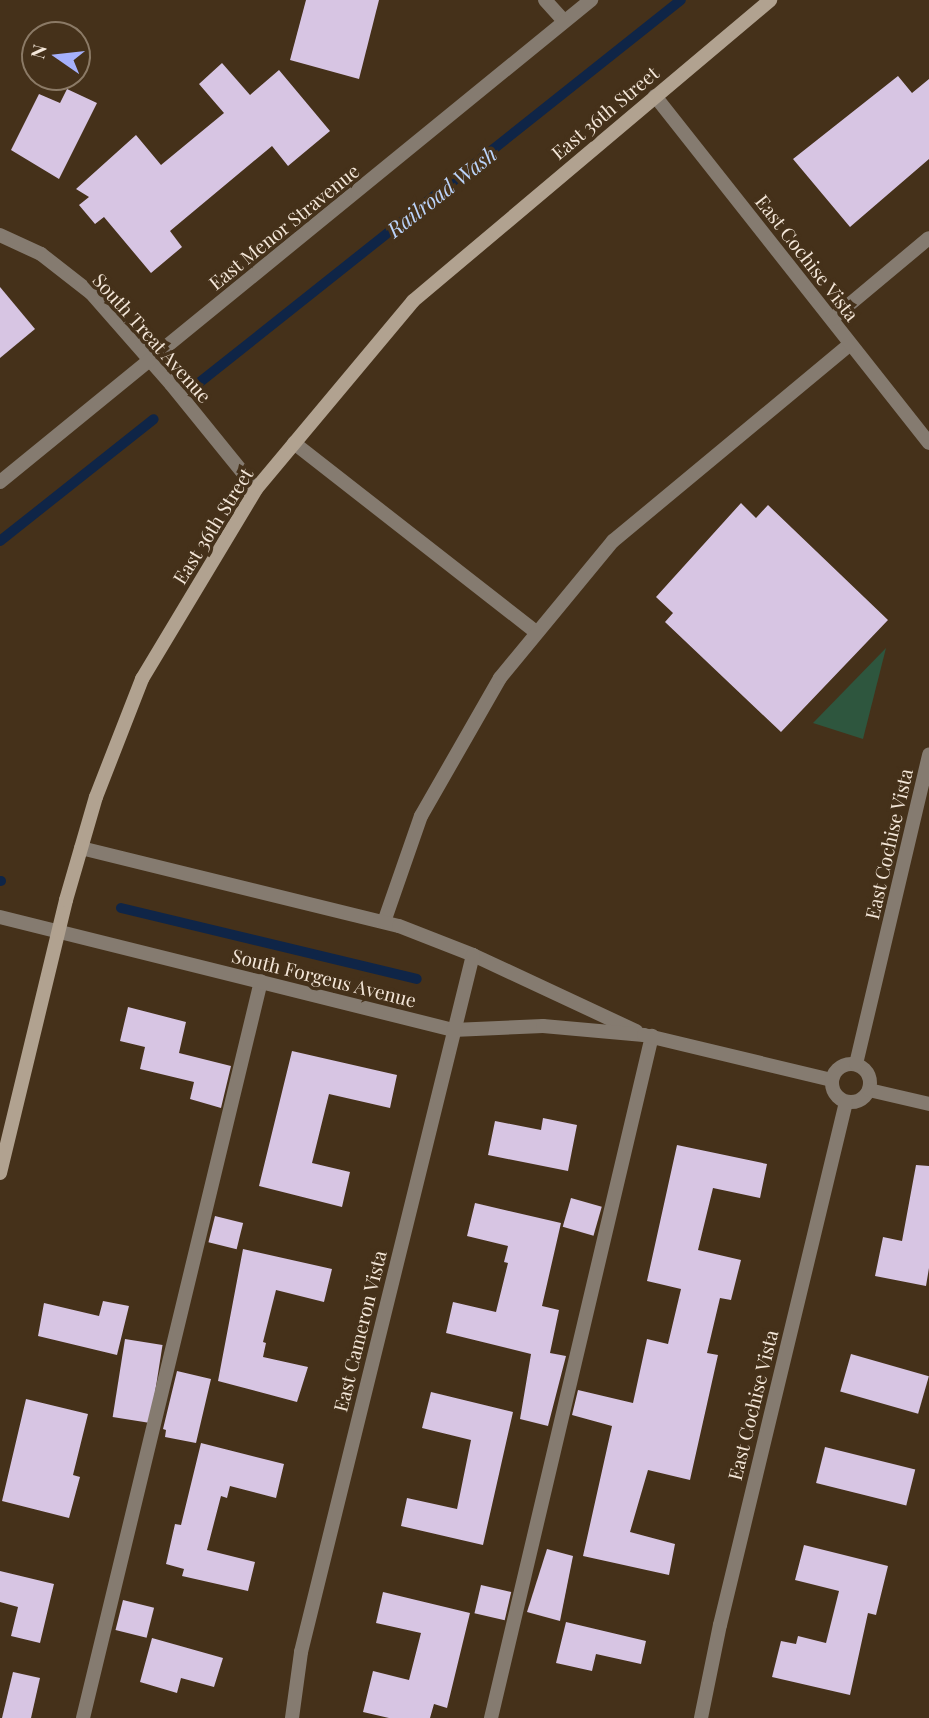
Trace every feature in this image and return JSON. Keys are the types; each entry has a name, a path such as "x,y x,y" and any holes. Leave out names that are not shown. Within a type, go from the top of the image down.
{"main road":[{"name":"East 36th Street","path":"0,1173 58,932 96,797 142,679 256,489 413,301 770,0"}],"street":[{"path":"545,0 564,21"},
{"name":"East Menor Stravenue","path":"0,482 591,0"},
{"name":"East Cochise Vista","path":"655,96 929,443"},
{"name":"South Treat Avenue","path":"0,235 41,254 91,293 151,361 256,489"},
{"path":"832,319 929,238"},
{"path":"384,922 421,816 500,678 613,541 850,344"},
{"path":"295,443 537,633"},
{"name":"East Cochise Vista","path":"856,1064 929,755"},
{"name":"South Forgeus Avenue","path":"81,848 384,922 473,955 648,1035"},
{"name":"South Forgeus Avenue","path":"0,917 453,1030 543,1026 648,1035 832,1080"},
{"name":"East Cameron Vista","path":"292,1718 301,1652 473,955"},
{"path":"83,1718 261,981"},
{"path":"491,1718 648,1035"},
{"path":"856,1064 866,1072 869,1090 861,1100 846,1102 834,1093 832,1080 843,1065 856,1064"},
{"path":"869,1090 929,1104"},
{"name":"East Cochise Vista","path":"701,1718 720,1625 846,1102"}],"green space":[{"path":"886,648 863,739 813,723"}],"building":[{"path":"306,0 379,0 359,79 290,60"},
{"path":"222,63 250,95 279,70 330,131 288,166 272,146 170,231 182,247 151,273 104,217 95,224 79,205 89,197 76,189 136,135 161,165 224,113 199,84"},
{"path":"898,76 912,93 929,79 929,159 850,227 793,159"},
{"path":"66,91 71,91 97,103 59,179 11,150 39,94 60,103"},
{"path":"0,287 35,329 0,358"},
{"path":"741,503 756,518 768,505 888,620 781,732 665,622 673,613 656,597"},
{"path":"128,1007 186,1022 179,1053 231,1066 221,1108 190,1099 194,1082 140,1069 145,1047 120,1041"},
{"path":"292,1051 397,1075 390,1108 329,1094 312,1163 350,1172 342,1207 259,1186"},
{"path":"543,1118 577,1125 568,1171 488,1155 495,1121 541,1130"},
{"path":"677,1145 767,1164 760,1198 713,1188 698,1250 741,1260 731,1300 720,1298 707,1353 718,1355 690,1480 648,1470 630,1532 675,1544 669,1575 583,1556 612,1426 572,1415 578,1390 633,1403 647,1339 668,1344 681,1289 647,1281"},
{"path":"916,1165 929,1166 929,1268 926,1286 875,1276 883,1237 902,1241"},
{"path":"571,1198 602,1207 593,1236 563,1227"},
{"path":"475,1203 561,1223 542,1306 559,1310 550,1353 566,1356 548,1426 520,1419 531,1354 446,1333 453,1302 496,1312 508,1263 504,1262 508,1246 467,1236"},
{"path":"215,1216 243,1223 237,1249 208,1242"},
{"path":"243,1249 332,1269 324,1302 276,1290 263,1342 266,1343 263,1357 308,1367 297,1402 218,1381"},
{"path":"103,1301 129,1306 117,1355 38,1336 44,1303 99,1316"},
{"path":"125,1339 163,1345 150,1423 113,1417"},
{"path":"851,1354 929,1376 918,1414 840,1391"},
{"path":"177,1371 211,1379 196,1443 165,1437 166,1430 163,1429"},
{"path":"431,1392 513,1412 483,1545 401,1526 407,1498 457,1509 471,1440 422,1428"},
{"path":"26,1399 88,1414 73,1475 80,1477 69,1518 2,1501"},
{"path":"201,1443 284,1464 276,1498 230,1486 227,1498 221,1496 207,1550 255,1562 248,1591 182,1576 184,1569 166,1564 175,1524 181,1525"},
{"path":"825,1447 915,1469 906,1505 816,1483"},
{"path":"804,1545 888,1566 876,1615 868,1613 850,1695 772,1677 781,1641 796,1644 798,1636 826,1643 839,1591 795,1580"},
{"path":"547,1549 573,1556 560,1621 527,1612"},
{"path":"0,1571 54,1584 40,1643 11,1636 18,1607 0,1602"},
{"path":"481,1585 511,1592 505,1620 474,1613"},
{"path":"383,1592 470,1613 447,1708 434,1704 430,1718 389,1718 363,1712 373,1671 409,1680 421,1633 376,1623"},
{"path":"123,1600 154,1608 147,1638 116,1630"},
{"path":"566,1622 646,1641 641,1664 596,1654 592,1671 556,1663"},
{"path":"152,1638 223,1658 214,1687 181,1678 177,1693 140,1682"},
{"path":"13,1672 40,1678 31,1718 2,1718"}],"waterway":[{"name":"Railroad Wash","path":"200,382 681,0"},
{"path":"0,541 154,419"},
{"path":"121,908 417,979"}]}
